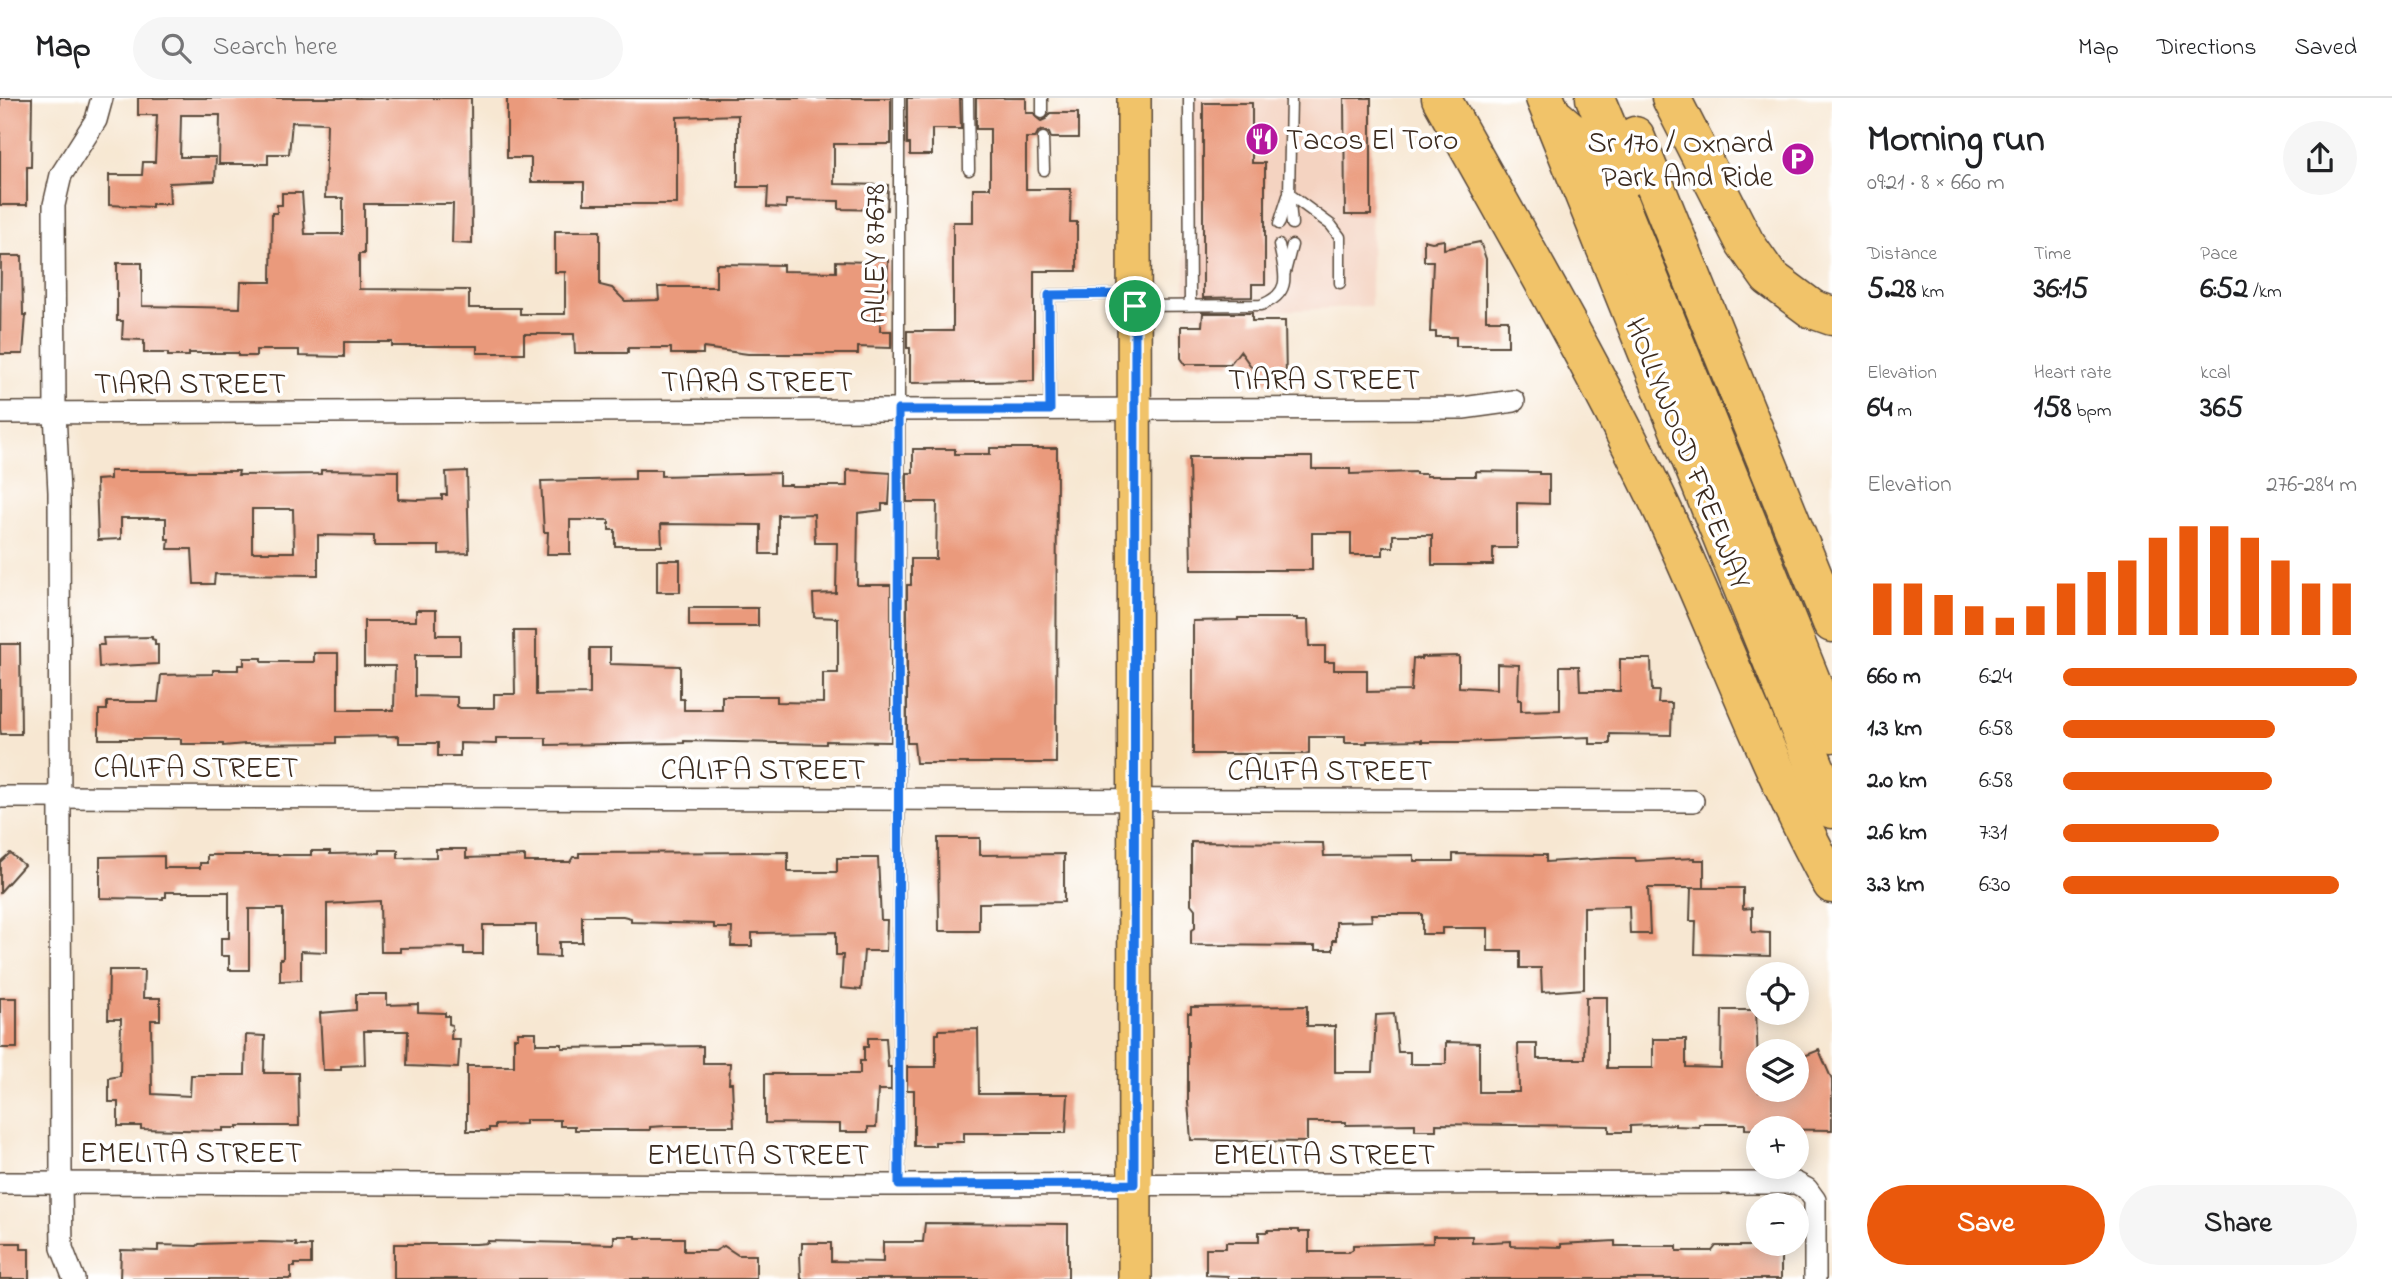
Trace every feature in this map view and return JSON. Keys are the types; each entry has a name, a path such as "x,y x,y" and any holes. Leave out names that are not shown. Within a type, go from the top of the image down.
{"highway":[{"path":"1441,98 1623,429 1665,515 1804,833 1832,884"},
{"path":"1595,98 1832,682"},
{"path":"1620,98 1832,623"},
{"path":"1671,99 1745,243 1769,277 1812,309 1832,316"},
{"path":"1549,107 1600,156 1832,733"},
{"name":"HOLLYWOOD FREEWAY","path":"1549,107 1832,809"}],"main road":[{"path":"1134,98 1135,1279"}],"street":[{"path":"74,1279 62,1248 59,506 55,413 54,205 61,175 96,120 102,98"},
{"name":"TIARA STREET","path":"0,414 1463,408 1514,401"},
{"name":"CALIFA STREET","path":"0,797 1693,801"},
{"name":"EMELITA STREET","path":"0,1182 899,1185 1796,1183 1807,1189 1815,1200 1815,1279"}],"lane":[{"name":"ALLEY 87678","path":"899,98 899,1185"},
{"path":"968,98 969,170"},
{"path":"1042,98 1042,113"},
{"path":"1189,98 1190,306"},
{"path":"1290,98 1289,194 1293,224"},
{"path":"1043,138 1044,170"},
{"path":"1279,224 1289,194"},
{"path":"1289,194 1331,225 1340,237 1340,283"},
{"path":"1050,410 1049,295 1190,306 1261,305 1275,300 1284,288 1279,244"},
{"path":"1284,275 1292,245"}],"shaded area":[{"path":"1186,98 1372,98 1371,306 1185,316"}],"building":[{"path":"0,98 32,98 31,167 27,167 27,205 0,205"},
{"path":"138,98 471,98 472,244 452,243 453,204 364,204 364,254 359,254 359,289 469,290 469,308 520,308 520,314 565,314 565,272 555,272 555,231 600,231 600,285 612,288 625,301 659,300 658,287 716,287 716,264 783,265 783,271 836,272 836,261 888,260 887,295 881,295 880,331 891,331 891,348 858,347 858,354 748,354 703,348 703,354 671,354 671,348 628,348 628,353 575,353 574,334 524,334 524,353 477,353 477,346 392,346 392,342 344,342 344,357 299,356 299,350 256,350 256,356 238,356 238,353 168,356 168,353 144,353 144,340 122,339 123,321 117,321 117,263 142,263 142,306 240,308 241,282 271,282 272,213 277,213 277,205 282,205 282,193 302,193 305,234 343,234 343,198 325,198 327,123 292,122 289,154 268,154 268,164 219,164 220,115 181,115 180,157 216,157 215,181 169,183 170,204 152,204 152,207 109,205 109,175 142,175 143,162 155,162 157,115 138,115"},
{"path":"507,98 891,98 891,144 834,144 834,184 888,185 887,210 839,209 839,201 786,200 786,208 767,207 768,187 738,187 738,115 677,117 677,204 584,204 584,182 531,182 531,158 507,158"},
{"path":"907,98 960,98 961,129 932,129 932,155 910,155 910,144 907,144"},
{"path":"976,98 1026,98 1026,113 1034,113 1041,121 1050,113 1078,113 1078,138 1051,138 1049,133 1043,130 1038,132 1035,138 1026,138 1026,189 1071,189 1070,222 1077,222 1077,271 1034,271 1034,381 910,383 907,331 953,331 953,222 973,222 973,188 990,188 990,129 976,129"},
{"path":"1344,98 1371,98 1371,215 1345,215"},
{"path":"1203,103 1252,103 1252,163 1265,163 1265,284 1252,284 1252,297 1203,298"},
{"path":"1424,240 1444,240 1444,249 1480,242 1486,259 1486,320 1508,320 1508,346 1456,346 1456,337 1436,337 1436,332 1430,332 1433,261 1424,261"},
{"path":"1,256 22,256 23,315 26,315 23,354 0,354"},
{"path":"1203,313 1252,313 1252,321 1285,321 1286,381 1259,382 1240,351 1230,364 1185,364 1181,358 1181,326 1202,326"},
{"path":"990,448 1057,448 1056,763 916,763 914,743 907,743 907,585 911,585 911,559 936,559 937,502 907,502 907,473 913,473 913,449 955,449 955,454 990,454"},
{"path":"1189,457 1312,457 1312,469 1350,469 1350,474 1416,472 1426,476 1476,476 1476,471 1539,472 1549,474 1549,504 1517,503 1517,548 1493,548 1493,565 1432,565 1432,535 1393,535 1393,547 1383,547 1383,555 1351,555 1351,533 1312,533 1312,570 1191,570"},
{"path":"321,470 398,471 398,499 418,500 442,499 442,495 447,495 446,472 467,471 469,553 439,554 439,546 374,546 374,536 318,535 318,575 215,574 214,584 194,584 192,549 168,549 166,518 121,518 121,539 98,540 96,480 110,479 110,471 239,471 238,475 321,474","holes":["252,509 293,509 294,552 252,552"]},
{"path":"635,470 661,470 661,476 779,473 779,485 791,486 847,486 847,470 891,473 889,504 882,504 882,510 858,513 857,585 891,585 891,742 826,741 826,744 684,741 546,745 546,738 496,738 496,744 460,743 460,756 438,756 438,743 399,743 399,736 336,737 336,743 223,746 181,744 181,739 99,739 99,710 107,710 107,702 158,702 161,675 213,674 213,670 238,670 238,665 244,665 244,658 262,658 262,662 314,662 314,653 338,653 338,710 394,710 395,666 364,666 364,621 416,621 416,610 436,610 436,635 460,635 460,655 415,655 415,696 457,697 457,706 460,708 494,708 494,694 515,694 514,631 536,631 536,695 590,694 590,648 610,648 610,664 680,666 680,699 684,699 684,710 722,710 722,696 777,696 777,702 823,703 823,673 838,673 838,618 814,617 813,594 836,593 837,543 815,543 814,514 778,515 778,554 761,554 761,525 661,524 662,546 615,546 615,530 609,530 609,520 570,520 570,554 547,554 548,532 544,532 541,481 635,479"},
{"path":"657,560 680,560 680,592 657,592"},
{"path":"689,608 758,608 758,626 689,626"},
{"path":"1238,618 1308,620 1309,646 1325,646 1325,662 1334,662 1334,670 1367,670 1367,692 1411,691 1413,658 1459,656 1459,687 1497,689 1497,664 1519,665 1518,700 1521,700 1521,711 1560,710 1560,666 1579,666 1580,691 1620,691 1620,659 1651,659 1652,691 1659,691 1658,703 1672,703 1671,735 1610,734 1610,744 1590,744 1590,737 1345,743 1345,737 1309,737 1309,753 1305,754 1193,754 1193,621"},
{"path":"152,637 155,645 158,645 158,664 99,667 98,645 104,645 103,638"},
{"path":"0,644 20,644 21,734 1,734"},
{"path":"938,838 980,838 980,855 1064,854 1064,902 979,903 979,931 939,931"},
{"path":"1191,842 1323,843 1324,856 1414,855 1414,861 1453,861 1453,854 1546,855 1546,862 1614,858 1635,858 1636,861 1694,858 1704,860 1704,888 1648,888 1650,934 1630,934 1629,906 1584,907 1584,989 1542,992 1541,968 1520,968 1520,951 1488,951 1488,928 1442,928 1442,934 1422,934 1422,914 1371,914 1372,921 1336,922 1333,950 1315,950 1315,946 1191,945 1195,909 1191,904"},
{"path":"436,849 466,849 466,858 525,856 525,862 570,862 573,857 579,857 579,853 788,852 788,872 837,872 837,858 878,858 881,920 887,920 886,951 864,951 861,990 841,988 843,955 836,955 836,932 752,933 752,946 731,946 732,928 714,928 714,924 631,922 631,918 623,916 582,916 582,942 559,942 559,957 536,956 536,925 483,925 483,954 464,954 464,947 400,948 400,952 381,952 380,901 327,904 327,952 301,951 301,980 280,981 283,909 249,909 249,970 229,970 229,956 221,956 221,938 229,938 229,892 166,892 163,899 100,898 100,857 164,856 164,868 200,868 200,863 207,863 207,855 311,855 311,851 330,851 330,854 398,850 398,858 436,857"},
{"path":"10,853 24,865 0,892 0,862"},
{"path":"1691,888 1743,888 1743,909 1752,908 1752,932 1770,933 1770,956 1695,954 1696,921 1690,921"},
{"path":"109,970 144,970 143,998 160,998 160,1020 151,1020 152,1094 190,1096 191,1075 245,1075 246,1035 265,1036 264,1073 298,1073 299,1126 237,1126 223,1128 223,1131 118,1126 118,1102 109,1102 109,1078 120,1076 121,1019 108,1019"},
{"path":"356,994 387,994 387,1005 418,1004 418,1012 445,1013 452,1025 451,1039 460,1039 458,1068 407,1066 408,1031 364,1031 365,1065 341,1066 341,1070 323,1070 320,1013 356,1010"},
{"path":"1586,997 1607,997 1607,1068 1653,1068 1653,1039 1686,1039 1686,1067 1721,1068 1722,1010 1746,1010 1746,1025 1757,1025 1757,1039 1746,1039 1746,1102 1809,1102 1809,1054 1819,1050 1832,1080 1832,1130 1809,1130 1809,1116 1746,1116 1746,1129 1745,1124 1699,1124 1699,1127 1675,1124 1630,1126 1630,1132 1609,1132 1609,1126 1436,1124 1436,1130 1415,1130 1415,1124 1346,1125 1346,1122 1307,1122 1307,1142 1191,1140 1188,1102 1188,1013 1191,1013 1191,1007 1307,1006 1307,1026 1335,1026 1335,1072 1373,1072 1376,1015 1394,1014 1398,1052 1410,1052 1410,1064 1446,1064 1446,1042 1479,1043 1479,1092 1519,1092 1518,1044 1537,1044 1537,1059 1585,1059"},
{"path":"0,998 17,998 17,1048 0,1048"},
{"path":"978,1029 979,1094 1068,1094 1066,1133 964,1133 964,1142 935,1142 935,1146 914,1146 914,1090 907,1090 907,1067 936,1067 936,1034 939,1034 939,1030"},
{"path":"518,1032 536,1032 536,1044 562,1044 562,1048 703,1046 703,1063 730,1063 729,1083 732,1083 734,1126 575,1130 575,1126 560,1126 560,1120 525,1120 525,1124 495,1125 495,1128 489,1128 489,1131 467,1131 467,1066 514,1066 514,1038 518,1038"},
{"path":"868,1038 886,1038 888,1067 891,1067 891,1090 878,1090 876,1127 868,1127 868,1132 840,1132 840,1124 765,1123 765,1074 860,1074 860,1061 864,1061 864,1047 868,1047"},
{"path":"925,1223 1068,1224 1068,1279 801,1279 802,1243 831,1243 831,1261 883,1262 883,1242 923,1242"},
{"path":"1259,1232 1309,1232 1309,1252 1349,1252 1353,1245 1433,1243 1433,1236 1472,1236 1472,1243 1511,1241 1511,1246 1561,1247 1561,1244 1615,1241 1615,1246 1677,1246 1677,1251 1712,1251 1716,1246 1746,1246 1746,1256 1781,1256 1781,1279 1228,1279 1228,1276 1206,1275 1206,1248 1226,1248 1226,1242 1259,1242"},
{"path":"614,1236 684,1238 684,1251 715,1251 724,1246 738,1255 756,1255 756,1279 394,1279 394,1244 476,1244 488,1241 614,1244"},
{"path":"261,1242 311,1246 311,1264 295,1264 295,1267 291,1267 291,1279 120,1279 121,1250 158,1251 158,1245 197,1246"},
{"path":"0,1243 21,1243 21,1249 29,1249 29,1279 0,1279"}],"place":[{"name":"Tacos El Toro","path":"1262,139"},
{"name":"Sr 170 / Oxnard Park And Ride","path":"1798,159"}],"route":[{"path":"1135,294 1135,306 1134,1184 899,1185 898,410 1050,410 1049,295 1135,294"}]}
